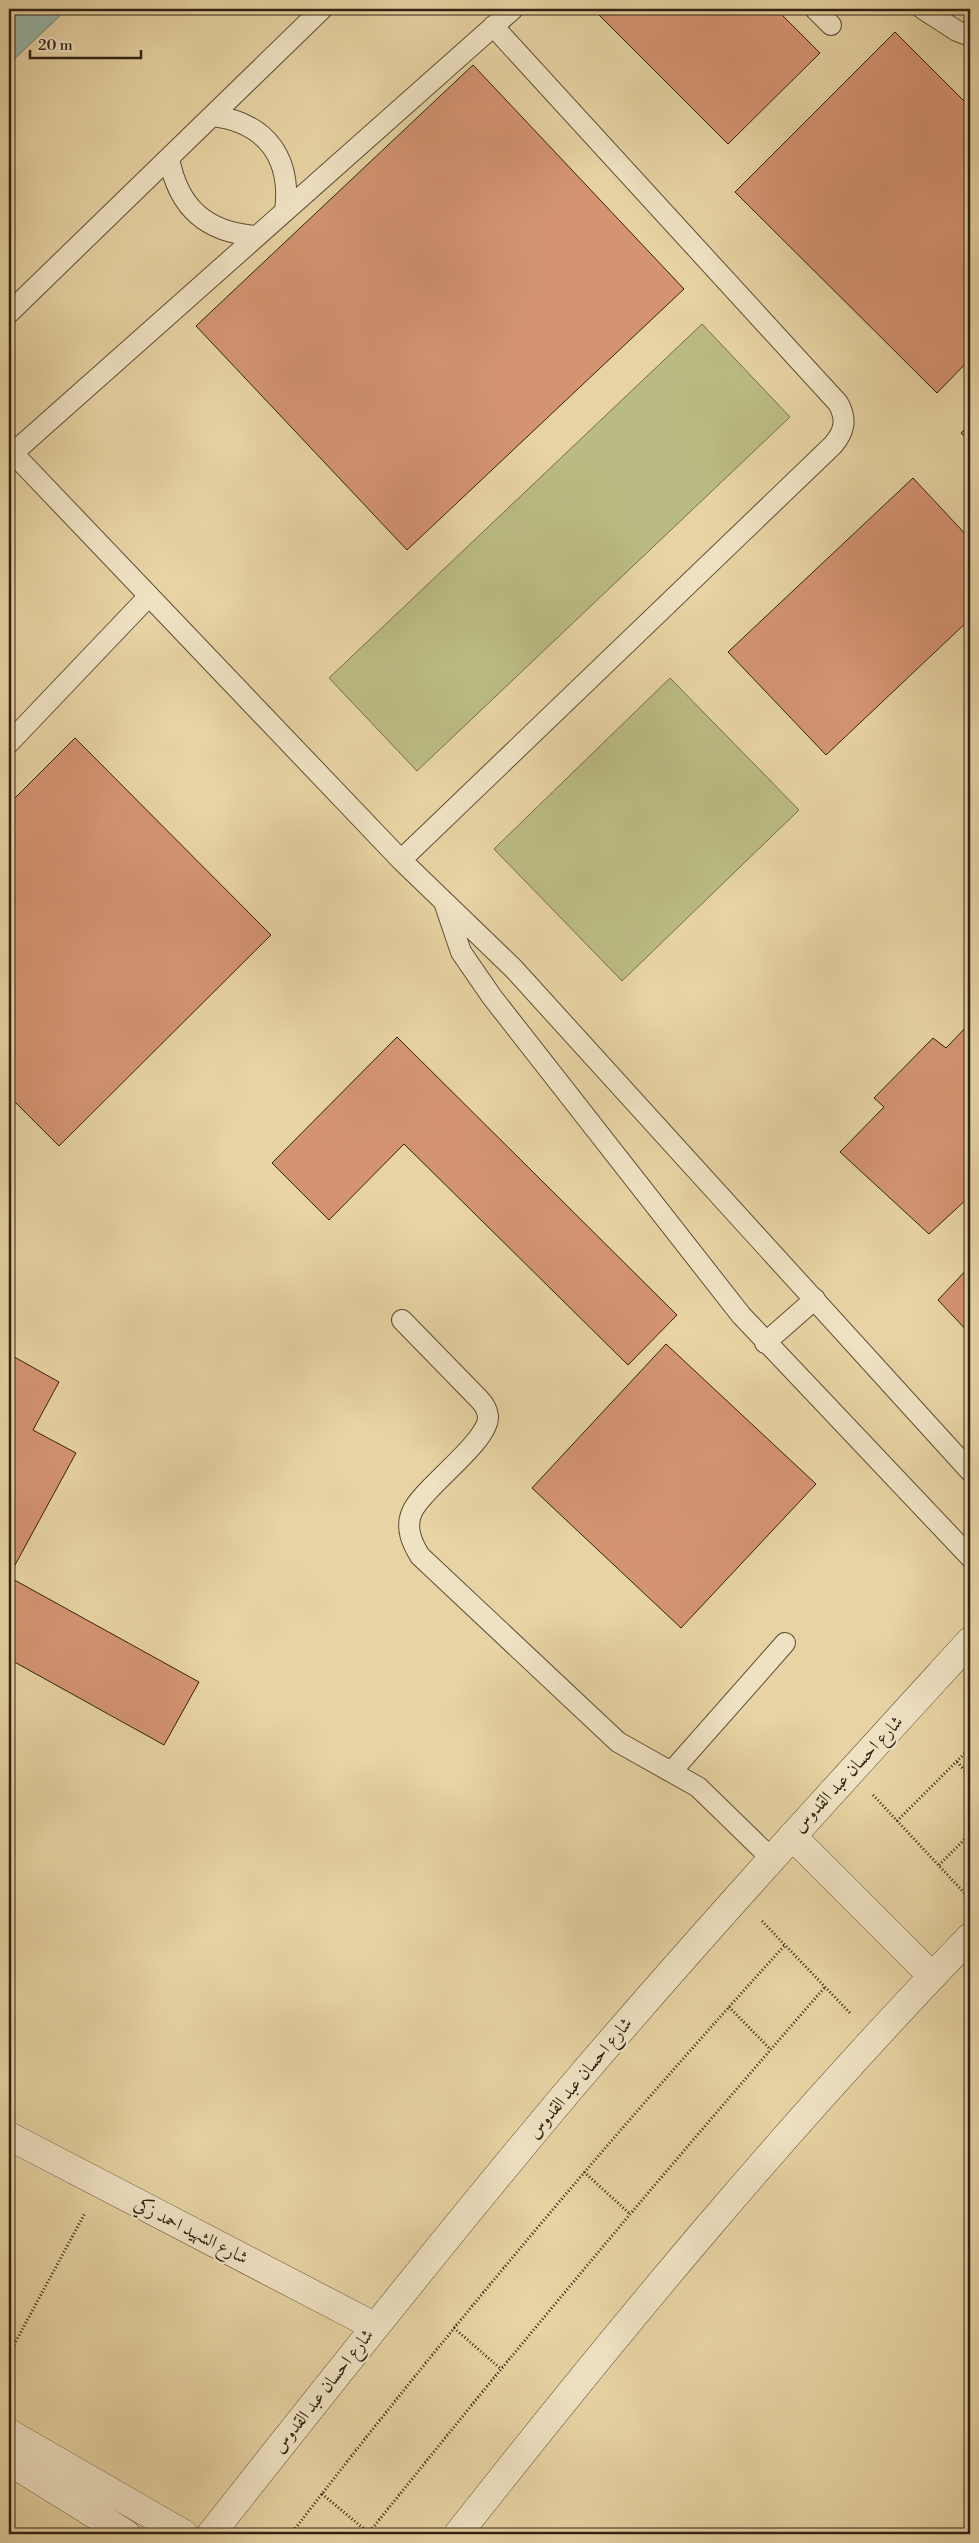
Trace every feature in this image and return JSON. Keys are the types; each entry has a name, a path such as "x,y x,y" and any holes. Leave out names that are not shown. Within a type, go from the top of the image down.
{"street":[{"name":"شارع احسان عبد القدوس","path":"211,2534 374,2326 570,2090 737,1896 970,1640"},
{"path":"792,1836 932,1976"},
{"path":"458,2534 561,2404 688,2250 875,2038 970,1937"},
{"name":"شارع الشهيد احمد زكي","path":"9,2136 374,2326"},
{"path":"9,2433 184,2534"},
{"path":"9,2460 126,2534"}],"lane":[{"path":"9,312 322,9"},
{"path":"513,9 11,451 401,860 513,968 970,1471"},
{"path":"815,9 831,25"},
{"path":"923,9 957,31 970,36"},
{"path":"401,860 833,445 840,437 844,426 844,418 838,403 493,26"},
{"path":"212,116 230,118 245,124 260,133 272,146 281,161 286,177 285,211"},
{"path":"169,158 172,176 180,193 191,208 204,220 220,229 238,235 256,236"},
{"path":"9,743 149,596"},
{"path":"444,903 461,952 492,997 718,1286 765,1343 970,1557"},
{"path":"765,1343 815,1300"},
{"path":"402,1320 480,1398 486,1407 488,1417 482,1434 412,1511 409,1532 420,1556 618,1742 698,1787 771,1858"},
{"path":"672,1771 785,1642"}],"path":[{"path":"897,1821 970,1748"},
{"path":"957,1762 970,1776"},
{"path":"851,1771 970,1899"},
{"path":"939,1866 970,1834"},
{"path":"737,1896 875,2038"},
{"path":"291,2534 454,2328 584,2172 785,1945"},
{"path":"322,2494 369,2534 501,2369 630,2214 825,1987"},
{"path":"729,2007 770,2049"},
{"path":"584,2172 630,2214"},
{"path":"9,2354 100,2184"},
{"path":"454,2328 501,2369"}],"green space":[{"path":"702,324 790,417 417,771 329,678"},
{"path":"670,678 799,810 622,981 494,849"}],"shaded area":[{"path":"9,9 67,9 9,64"}],"building":[{"path":"593,9 776,9 820,53 728,144"},
{"path":"895,32 970,107 970,359 937,393 735,192"},
{"path":"473,65 684,289 407,550 196,326"},
{"path":"970,424 970,442 961,433"},
{"path":"913,478 970,539 970,619 826,755 728,652"},
{"path":"75,738 271,935 59,1146 9,1096 9,804"},
{"path":"970,1023 970,1196 929,1234 840,1152 884,1107 874,1098 933,1038 946,1048"},
{"path":"397,1037 677,1315 628,1365 404,1144 329,1220 272,1163"},
{"path":"970,1266 970,1334 938,1300"},
{"path":"666,1344 816,1484 681,1628 532,1488"},
{"path":"9,1354 59,1382 33,1430 76,1453 9,1576"},
{"path":"9,1577 199,1682 164,1745 9,1659"}]}
